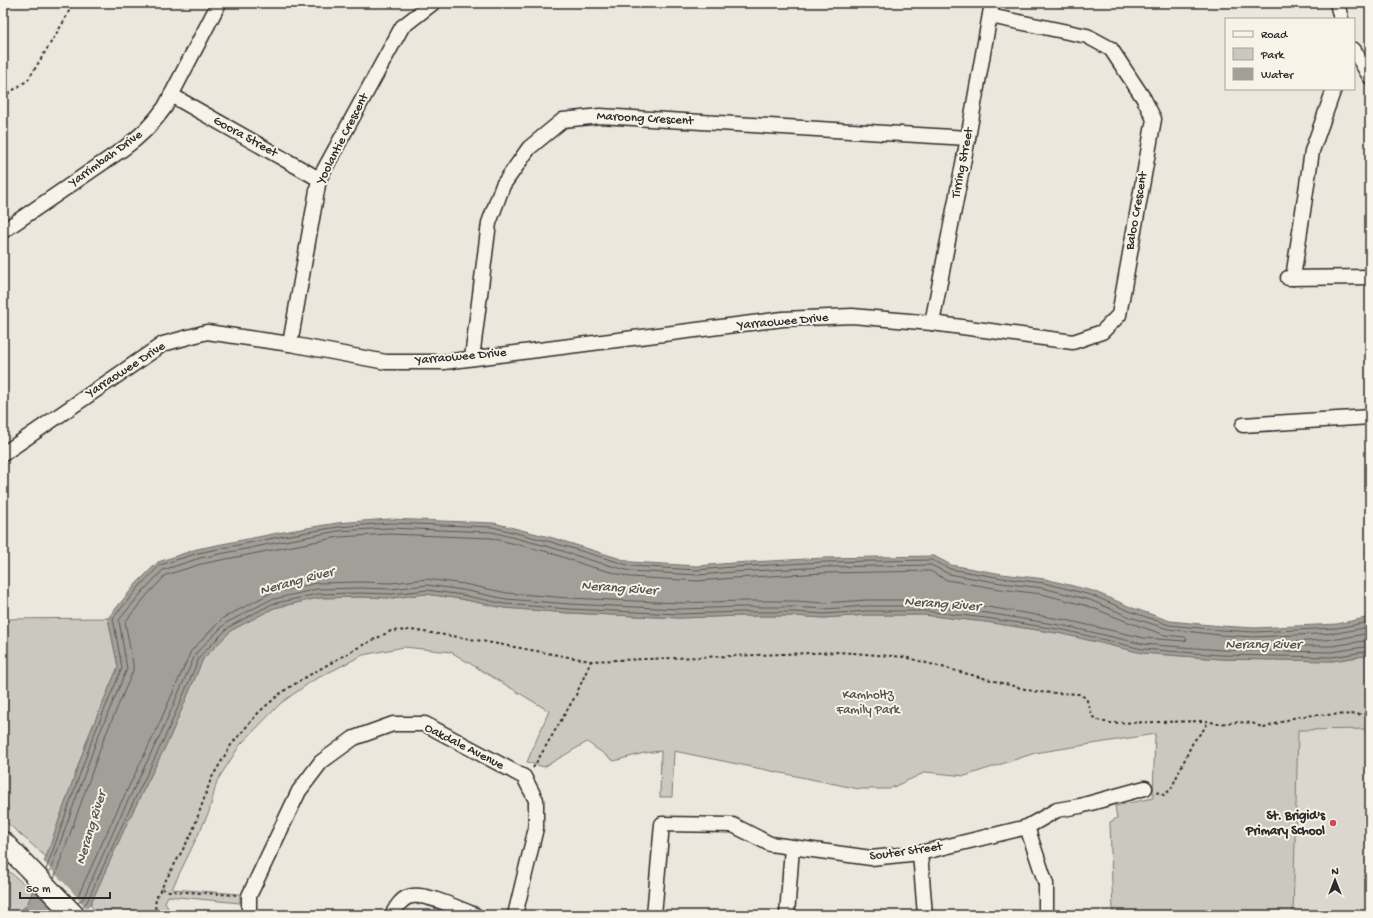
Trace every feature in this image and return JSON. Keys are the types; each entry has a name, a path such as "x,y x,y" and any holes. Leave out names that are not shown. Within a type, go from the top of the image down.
{"main road":[{"path":"3,842 74,915"}],"street":[{"name":"Yarrimbah Drive","path":"3,231 140,136 156,121 165,107 219,3"},
{"name":"Yoolantie Crescent","path":"290,344 319,179 402,27 433,3"},
{"path":"1336,3 1341,18"},
{"name":"Tirring Street","path":"932,323 991,10"},
{"name":"Baloo Crescent","path":"932,323 1073,342 1102,332 1119,315 1154,119 1144,99 1111,49 1087,36 991,10"},
{"path":"1355,52 1370,77"},
{"path":"1334,90 1312,151 1290,278 1370,277"},
{"name":"Goora Street","path":"171,95 319,179"},
{"name":"Maroong Crescent","path":"472,358 489,223 503,185 528,148 563,120 600,116 968,138"},
{"name":"Yarraowee Drive","path":"3,454 163,344 207,332 290,344 386,362 444,362 783,319 852,316 932,323"},
{"path":"1243,425 1370,417"},
{"name":"Oakdale Avenue","path":"249,915 249,896 299,791 321,762 354,738 394,724 426,724 524,777"},
{"path":"515,915 536,828 536,800 524,777"},
{"name":"Souter Street","path":"654,915 662,824 733,825 770,844 872,858 920,852 1027,827 1057,810 1080,806 1145,788"},
{"path":"1027,827 1046,884 1046,915"},
{"path":"786,915 792,847"},
{"path":"920,852 925,915"},
{"path":"392,915 396,905 409,896 427,896 475,915"}],"path":[{"path":"3,97 28,80 64,21 73,3"},
{"path":"156,915 155,904 157,896 192,833 211,779 231,745 259,712 282,692 359,647 391,631 411,630 591,660 839,652 904,657 1036,692 1079,694 1086,698 1093,717 1109,723 1207,722 1218,724 1238,722 1252,723 1264,728 1296,717 1314,715 1370,714"},
{"path":"524,777 534,766 576,695 591,660"},
{"path":"1145,788 1164,795 1171,789 1193,742 1205,728 1207,722"},
{"path":"162,889 169,891 249,896"}],"shaded area":[{"name":"St. Brigid's Primary School","path":"1370,729 1370,915 1293,915 1298,730"}],"green space":[{"name":"Kamholtz Family Park","path":"426,594 461,599 504,608 568,613 679,618 794,616 824,618 867,615 924,615 986,622 1063,634 1142,653 1221,659 1333,661 1370,655 1370,729 1298,730 1293,915 1113,915 1110,822 1117,818 1115,806 1153,798 1155,734 1035,753 965,776 926,772 889,789 859,789 674,751 672,797 660,797 661,751 644,753 614,761 587,742 544,767 527,762 549,711 451,652 404,647 363,655 312,681 281,703 240,745 217,781 209,812 172,889 240,894 240,903 168,896 165,902 171,915 99,915 90,905 128,821 170,737 203,659 232,630 274,608 318,598 392,598"},
{"path":"108,618 118,667 89,735 46,857 3,819 3,619"},
{"path":"3,866 33,892 27,905 15,915 3,915"}],"water":[{"name":"Nerang River","path":"389,519 494,523 553,538 631,562 697,566 825,558 934,556 951,565 1002,574 1045,579 1093,591 1133,608 1170,621 1255,628 1337,624 1370,617 1370,655 1333,661 1221,659 1142,653 1063,634 986,622 924,615 867,615 824,618 793,616 743,616 679,618 568,613 504,608 461,599 426,594 392,598 318,598 274,608 232,630 203,659 170,737 128,821 90,905 78,915 15,915 27,905 46,857 89,735 118,667 108,618 136,584 158,562 197,549 337,523"}],"pier":[{"path":"43,861 88,910 81,915 60,915 32,887"}],"place":[{"name":"St. Brigid's Primary School","path":"1333,823"}]}
